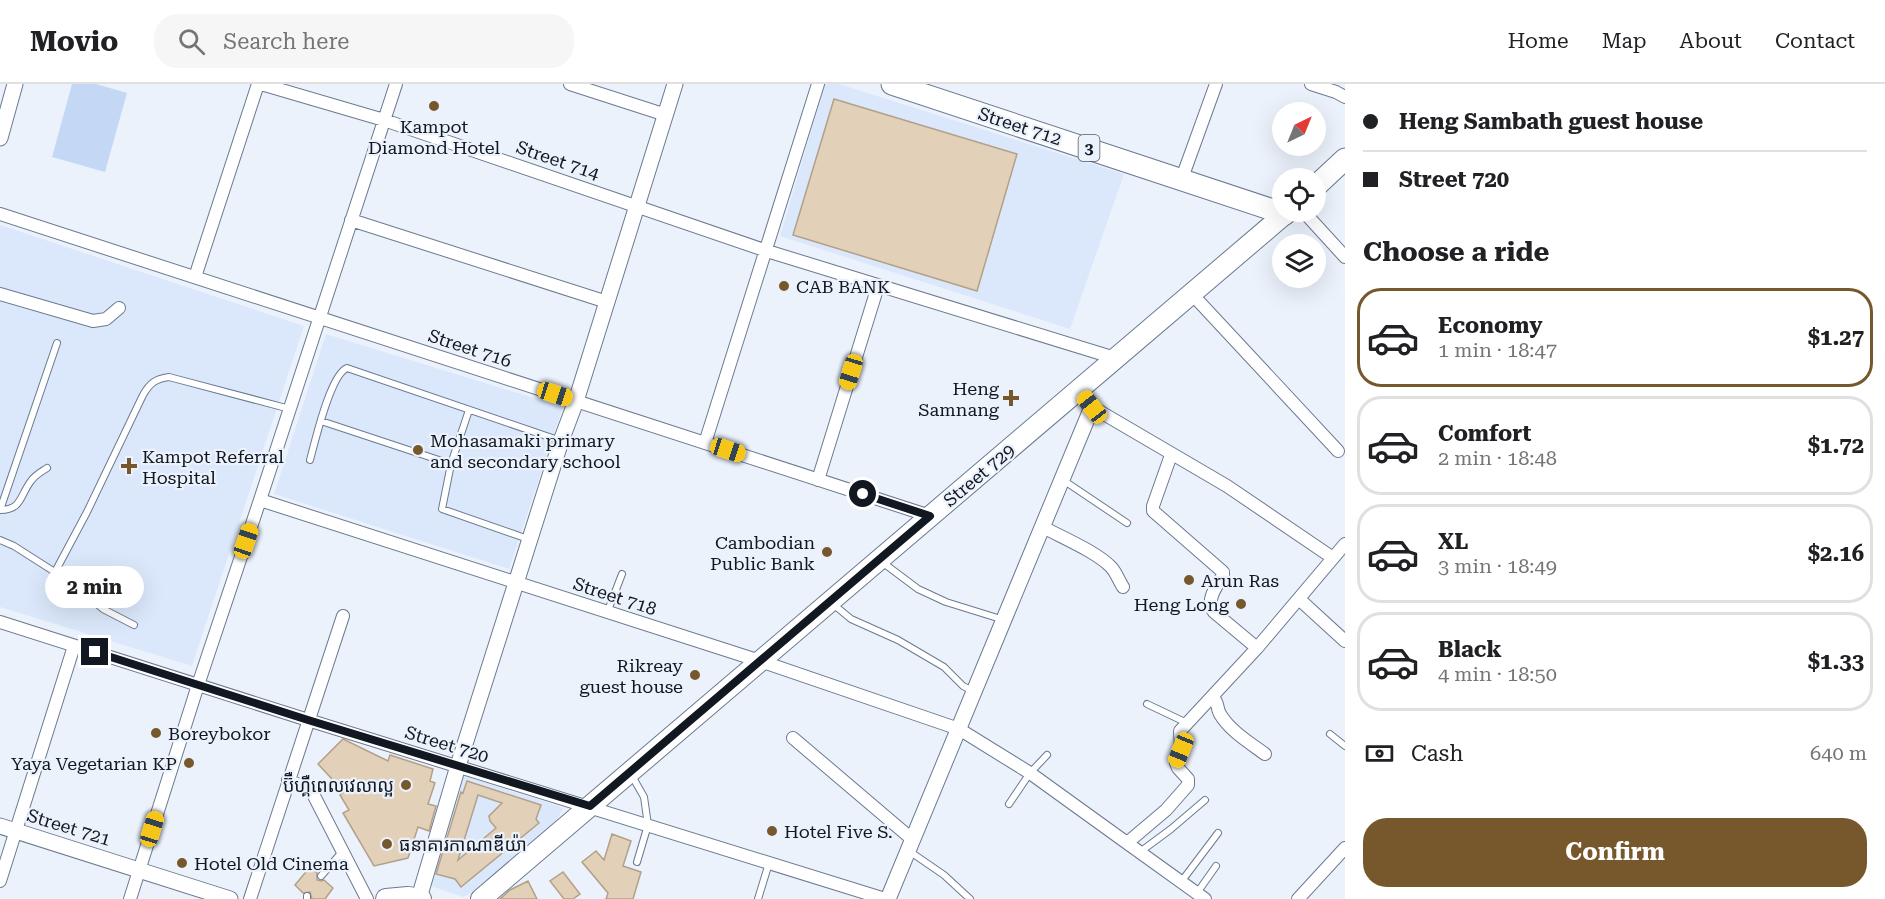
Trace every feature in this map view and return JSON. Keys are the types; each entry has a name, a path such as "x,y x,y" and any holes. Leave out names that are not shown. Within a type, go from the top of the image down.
{"highway":[{"name":"Street 712","path":"892,84 1272,206"},
{"path":"1326,177 1345,159"}],"main road":[{"name":"Street 729","path":"481,899 1191,293 1280,222"},
{"path":"386,899 408,897 420,899"}],"street":[{"path":"0,138 15,84"},
{"path":"195,277 260,84"},
{"name":"Street 714","path":"260,84 384,120 767,251 1115,358"},
{"path":"130,899 396,84"},
{"path":"570,84 666,115"},
{"path":"420,899 458,766 675,84"},
{"path":"705,443 818,84"},
{"path":"1182,178 1216,84"},
{"path":"1311,84 1345,97"},
{"name":"Street 716","path":"0,214 930,516"},
{"path":"351,220 607,302"},
{"path":"1304,222 1345,257"},
{"path":"818,480 878,286"},
{"path":"1191,293 1338,451"},
{"path":"0,294 93,321 106,319 119,308"},
{"path":"1078,389 1092,407 1227,486 1333,558"},
{"path":"887,899 1092,407"},
{"path":"1171,455 1153,510 1222,572 1223,575 1209,600 1210,607 1257,648"},
{"name":"Street 718","path":"260,500 760,661 959,729 1030,773 1201,896"},
{"path":"1043,527 1082,547 1106,563 1112,568 1123,588"},
{"path":"1127,843 1166,810 1188,784 1188,779 1176,763 1181,750 1179,735 1187,723 1257,648 1345,544"},
{"path":"1299,599 1345,641"},
{"path":"250,899 343,616"},
{"name":"Street 720","path":"0,622 887,899"},
{"path":"0,881 75,646"},
{"path":"1212,697 1216,700 1220,714 1230,727 1265,754"},
{"path":"793,738 911,845"},
{"path":"288,780 311,790 367,899"},
{"name":"Street 721","path":"0,826 230,899"},
{"path":"1298,899 1345,848"}],"lane":[{"path":"47,468 31,480 15,507 10,510 0,510 57,344"},
{"path":"310,460 338,375 347,368 561,441"},
{"path":"55,572 149,384 157,379 169,377 290,409"},
{"path":"468,410 442,509 530,540"},
{"path":"321,421 452,464"},
{"path":"1062,480 1127,523"},
{"path":"0,540 14,546 55,572 103,609 134,626"},
{"path":"879,560 918,589 946,602 1004,620"},
{"path":"607,613 622,574"},
{"path":"830,601 851,619 898,640 944,667 963,687 974,692"},
{"path":"1147,704 1187,723"},
{"path":"1330,734 1345,746"},
{"path":"1009,804 1030,773 1047,755"},
{"path":"630,772 644,796 648,825 637,862"},
{"path":"1140,852 1204,800"},
{"path":"1181,882 1218,833"},
{"path":"911,845 970,899"},
{"path":"321,876 343,851"},
{"path":"758,899 770,862"},
{"path":"1201,896 1216,866"}],"shaded area":[{"path":"72,84 96,84 127,93 105,172 52,157"},
{"path":"825,84 839,84 1124,174 1070,329 780,236"},
{"name":"Kampot Referral Hospital","path":"0,225 304,326 192,666 0,607"},
{"name":"Mohasamaki primary and secondary school","path":"326,334 563,407 509,569 274,494"},
{"path":"464,776 563,809 553,826 471,893 463,897 431,886"}],"building":[{"path":"834,99 1017,154 977,291 793,235"},
{"path":"343,739 388,761 390,755 433,769 430,781 435,783 428,804 436,806 429,831 418,827 408,858 374,866 343,813 349,810 340,795 344,792 318,764"},
{"path":"467,781 541,805 536,819 539,823 461,887 455,879 436,874 461,792 463,793","holes":["478,795 502,803 489,816 496,828 458,860"]},
{"path":"612,834 631,841 623,866 641,872 633,899 606,899 608,893 582,862 596,851 604,860"},
{"path":"310,867 317,873 317,880 324,880 333,888 325,899 312,899 310,892 303,893 295,885"},
{"path":"563,872 580,894 573,899 564,899 550,881"},
{"path":"528,881 537,899 500,899 510,890"}],"place":[{"name":"Kampot Diamond Hotel","path":"434,106"},
{"name":"CAB BANK","path":"784,286"},
{"name":"Heng Samnang","path":"1011,398"},
{"name":"Mohasamaki primary and secondary school","path":"418,450"},
{"name":"Kampot Referral Hospital","path":"129,466"},
{"name":"Cambodian Public Bank","path":"827,552"},
{"name":"Arun Ras","path":"1189,580"},
{"name":"Heng Long","path":"1241,604"},
{"name":"Rikreay guest house","path":"695,675"},
{"name":"Boreybokor","path":"156,733"},
{"name":"Yaya Vegetarian KP","path":"189,763"},
{"name":"ប៊ឺហ្គឺពេលវេលាល្អ","path":"406,785"},
{"name":"Hotel Five S.","path":"772,831"},
{"name":"ធនាគារកាណាឌីយ៉ា","path":"387,844"},
{"name":"Hotel Old Cinema","path":"182,863"}],"route":[{"path":"95,652 590,806 930,516 863,494"}]}
